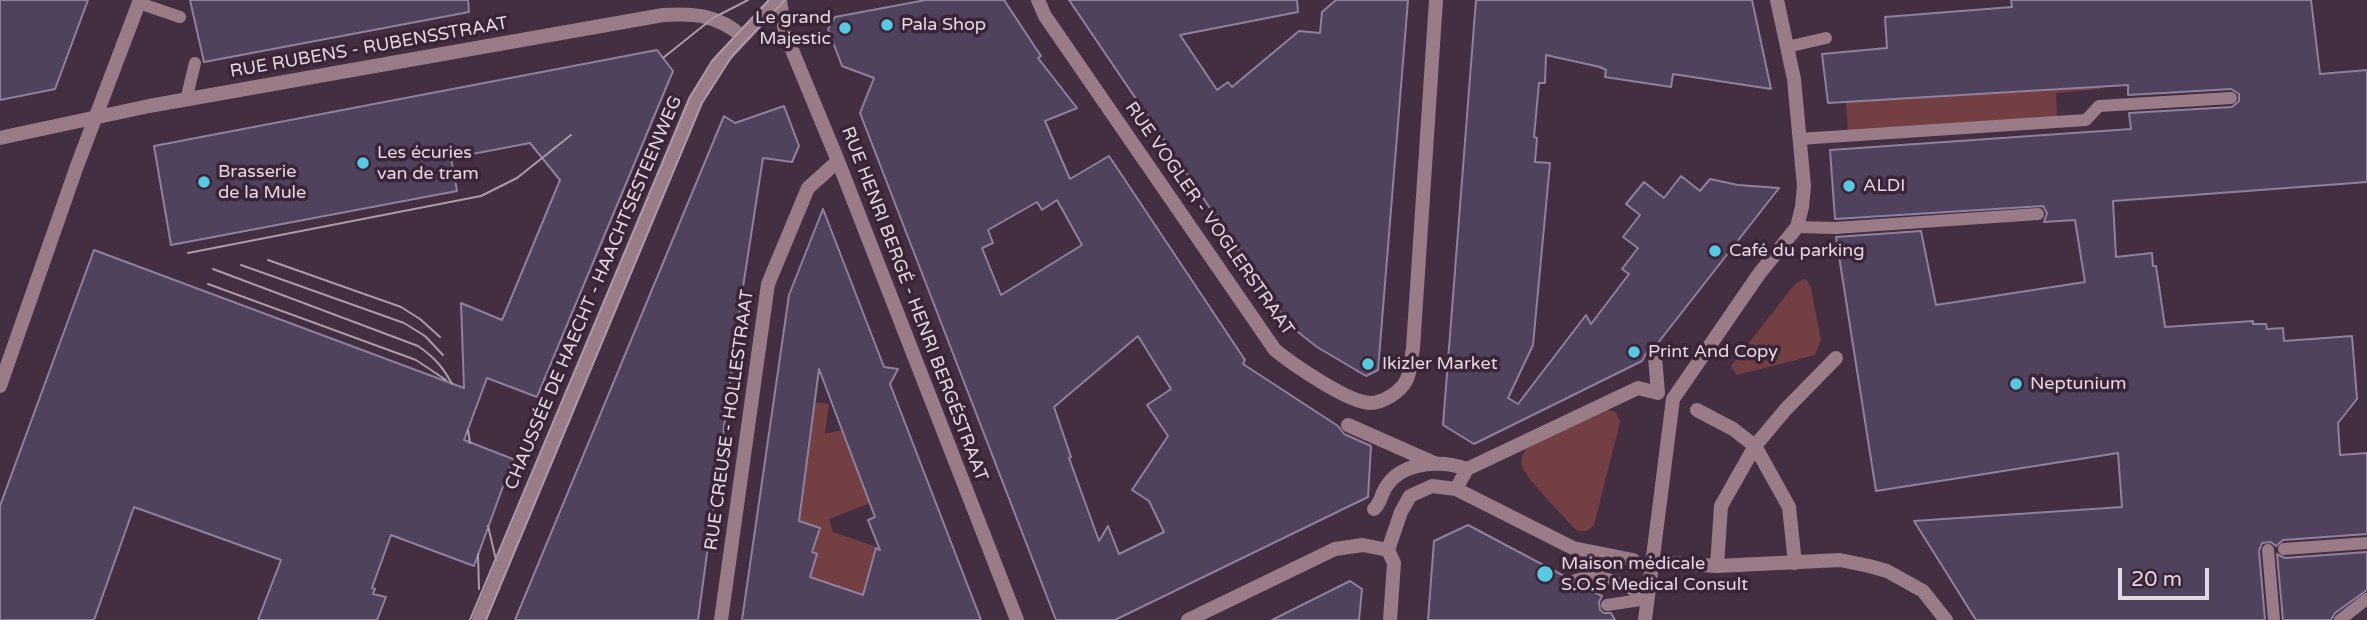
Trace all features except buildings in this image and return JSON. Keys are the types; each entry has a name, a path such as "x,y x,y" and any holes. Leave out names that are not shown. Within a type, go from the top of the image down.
{"street":[{"name":"CHAUSSÉE DE HAECHT - HAACHTSESTEENWEG","path":"479,620 686,121 708,79 742,36 778,0"},
{"name":"RUE HENRI BERGÉ - HENRI BERGÉSTRAAT","path":"778,0 785,33 838,161 1017,620"},
{"name":"RUE VOGLER - VOGLERSTRAAT","path":"1038,0 1045,16 1275,350 1288,361 1353,399 1372,403 1391,397 1406,381 1413,348 1436,0"},
{"path":"1645,620 1673,399 1759,274 1797,227 1802,207 1804,186 1794,79 1777,0"},
{"path":"0,386 77,166 140,1"},
{"name":"RUE RUBENS - RUBENSSTRAAT","path":"0,138 186,100 663,15 713,18 742,36"},
{"name":"RUE CREUSE - HOLLESTRAAT","path":"721,620 768,284 808,188 838,161"},
{"path":"1456,489 1467,469 1638,388 1658,393 1655,357"},
{"path":"1717,566 1721,506 1755,446 1786,409 1836,358"},
{"path":"1697,410 1733,429 1755,446 1789,507 1795,563"},
{"path":"1348,425 1434,463"},
{"path":"1374,509 1380,503 1388,483 1408,470 1434,463 1451,463 1467,469"},
{"path":"1390,620 1394,563 1388,550 1401,512 1410,496 1432,486 1456,489 1573,548 1633,560"},
{"path":"1188,620 1335,549 1363,545 1388,550"},
{"path":"1667,563 1717,566 1840,560 1887,571 1923,591 1946,620"}],"lane":[{"path":"140,1 180,17"},
{"path":"1787,47 1826,37"},
{"path":"186,100 195,64"},
{"path":"1799,139 2087,120 2099,106 2231,98"},
{"path":"1797,227 1835,228 2038,214"},
{"path":"2284,549 2367,543"},
{"path":"2268,550 2274,620"},
{"path":"1573,581 1595,574 1626,586 1647,599"},
{"path":"1607,605 1647,599"},
{"path":"2340,620 2367,599"}],"shaded area":[{"path":"2100,86 2100,89 2056,93 2057,117 1848,131 1846,102"},
{"path":"1803,279 1807,280 1811,288 1821,340 1815,355 1737,375 1731,366 1794,285"},
{"path":"815,402 829,404 825,434 842,430 870,503 829,519 833,532 877,547 874,556 897,606 794,572 814,563 817,554 812,552 819,529 799,521"},
{"path":"1608,410 1616,412 1620,422 1594,525 1580,531 1575,529 1532,481 1523,468 1522,457 1533,444"}],"tram line":[{"path":"663,58 713,18 748,0"},
{"path":"470,620 690,97 712,61 769,0"},
{"path":"486,620 702,103 732,56 785,0"},
{"path":"188,253 481,196 517,178 571,135"},
{"path":"268,260 401,307 440,337"},
{"path":"241,265 404,323 425,336 443,355"},
{"path":"213,269 418,346 438,363 452,384"},
{"path":"208,284 416,360 446,380"},
{"path":"468,430 470,443"},
{"path":"488,526 496,560"},
{"path":"478,554 479,589"}],"place":[{"name":"Pala Shop","path":"887,25"},
{"name":"Le grand Majestic","path":"845,28"},
{"name":"Les écuries van de tram","path":"363,163"},
{"name":"Brasserie de la Mule","path":"204,182"},
{"name":"ALDI","path":"1849,186"},
{"name":"Café du parking","path":"1715,251"},
{"name":"Print And Copy","path":"1634,352"},
{"name":"Ikizler Market","path":"1368,364"},
{"name":"Neptunium","path":"2016,384"},
{"name":"Maison médicale S.O.S Medical Consult","path":"1545,574"}]}
